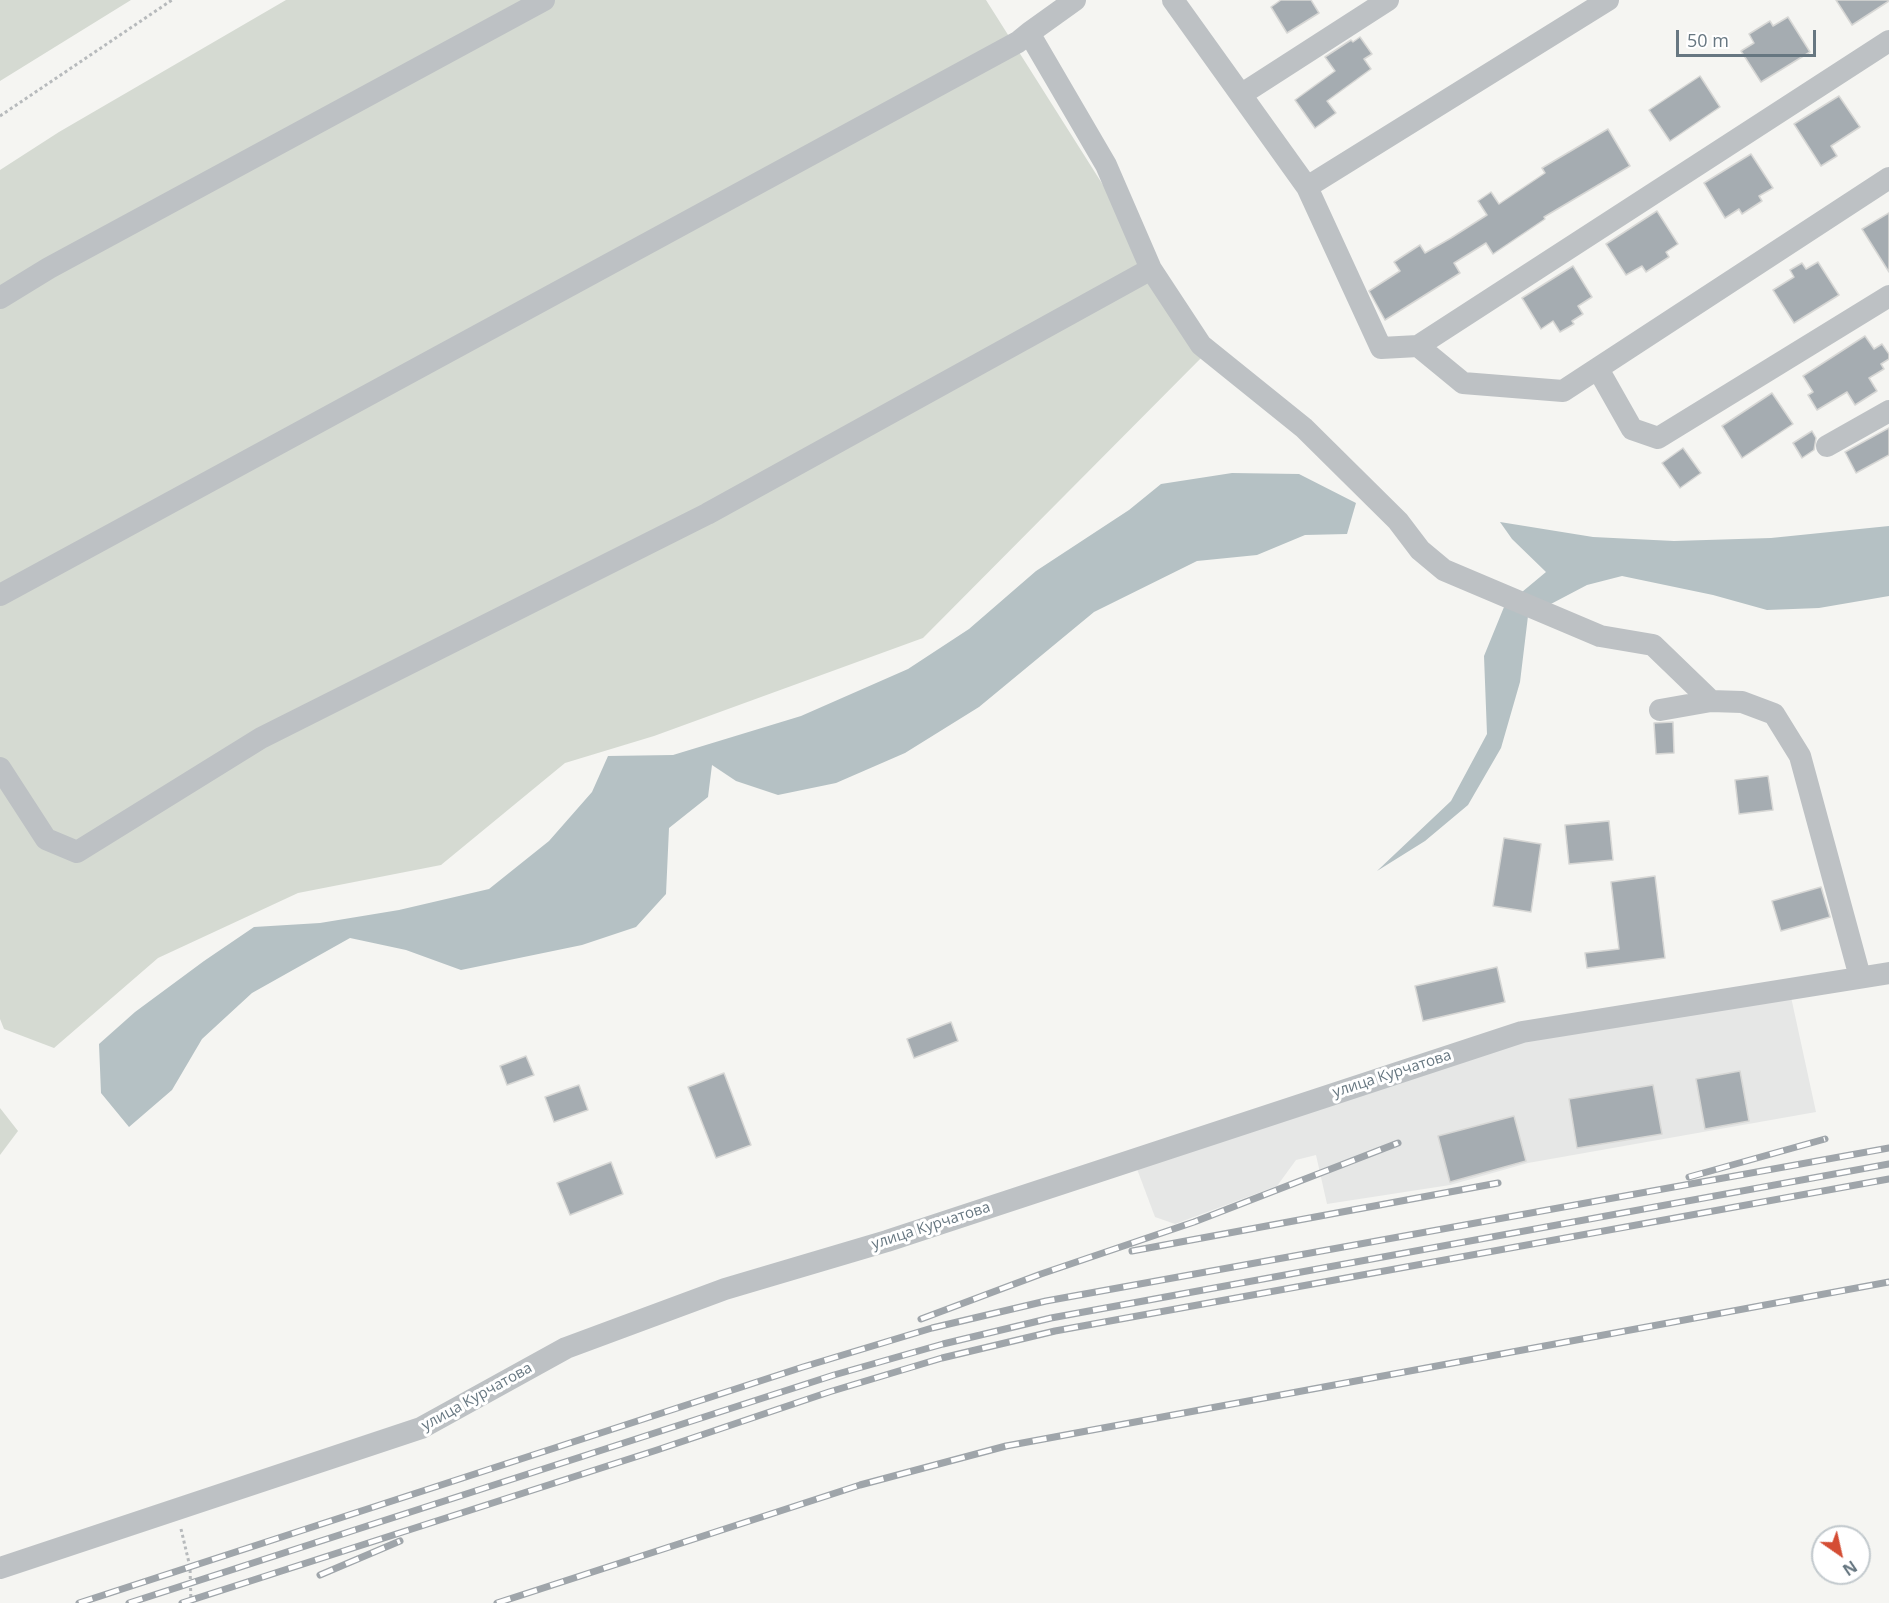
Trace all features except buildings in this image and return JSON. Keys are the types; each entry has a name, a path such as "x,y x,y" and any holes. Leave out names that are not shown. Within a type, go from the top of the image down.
{"street":[{"path":"0,298 49,268 544,0"},
{"path":"0,595 1018,42 1075,0"},
{"path":"1173,0 1306,187 1381,348 1418,346 1889,41"},
{"path":"1242,94 1388,0"},
{"path":"1306,187 1608,0"},
{"path":"1029,33 1106,165 1151,269 1201,345 1304,428 1398,521 1420,550 1444,570 1600,636 1653,645 1711,701"},
{"path":"1418,346 1463,382 1563,391 1889,178"},
{"path":"0,768 46,839 77,852 261,738 707,513 1151,269"},
{"path":"1598,369 1632,429 1658,438 1889,296"},
{"path":"1827,446 1889,411"},
{"path":"1660,710 1711,701 1742,702 1774,714 1800,756 1860,977"},
{"name":"улица Курчатова","path":"0,1568 421,1428 566,1348 725,1289 887,1241 1522,1032 1889,973"}],"path":[{"path":"0,116 172,0"},
{"path":"176,1510 190,1567 191,1603"}],"shaded area":[{"path":"0,0 131,0 0,81"},
{"path":"286,0 986,0 1208,351 923,638 654,736 565,763 441,865 298,893 158,958 54,1048 4,1029 0,1019 0,170 59,132"},
{"path":"1232,473 1299,474 1356,503 1347,534 1305,535 1257,555 1197,561 1094,612 979,707 905,753 836,783 778,795 736,781 712,765 708,797 669,828 666,894 636,927 582,945 461,970 406,950 350,938 252,993 202,1039 172,1090 129,1127 101,1093 99,1044 135,1012 254,927 320,923 399,910 489,889 549,841 592,792 608,756 673,755 801,716 908,669 969,629 1036,571 1129,510 1161,484"},
{"path":"1500,522 1593,537 1674,541 1771,538 1889,526 1889,596 1819,608 1767,610 1713,595 1622,576 1587,585 1528,616 1520,682 1501,748 1468,805 1425,841 1377,871 1451,801 1487,734 1484,656 1504,607 1546,572 1512,539"},
{"path":"1791,997 1816,1112 1528,1163 1450,1185 1327,1204 1316,1155 1296,1160 1277,1186 1175,1224 1155,1217 1137,1169 1523,1042"},
{"path":"0,1108 18,1131 0,1155"}],"railway":[{"path":"1689,1177 1825,1139"},
{"path":"921,1319 1041,1274 1194,1222 1398,1143"},
{"path":"79,1603 803,1367 932,1328 1046,1301 1889,1148"},
{"path":"129,1603 834,1375 943,1344 1051,1318 1889,1164"},
{"path":"182,1603 657,1450 829,1392 942,1358 1055,1331 1889,1179"},
{"path":"1132,1251 1498,1183"},
{"path":"497,1603 860,1485 1006,1446 1889,1282"},
{"path":"320,1575 400,1541"}]}
